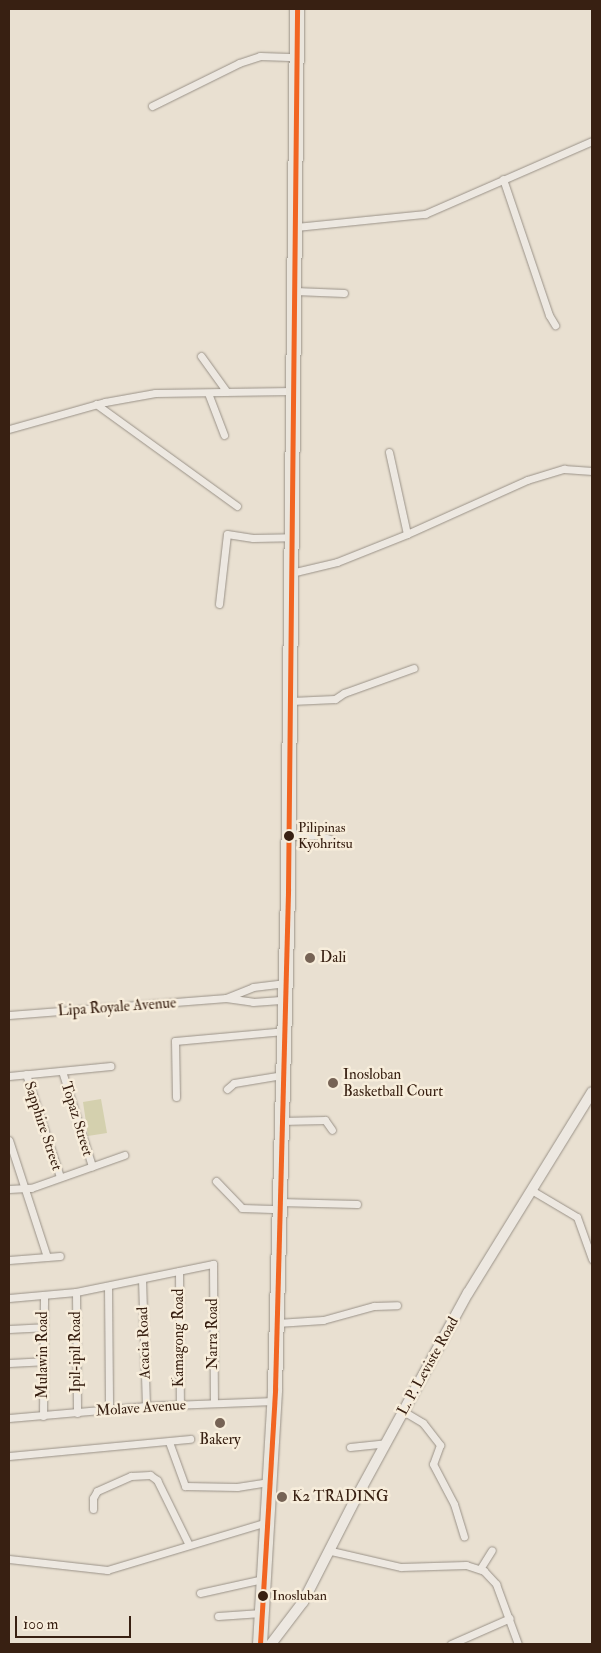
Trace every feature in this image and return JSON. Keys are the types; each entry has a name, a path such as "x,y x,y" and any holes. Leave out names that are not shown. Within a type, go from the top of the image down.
{"highway":[{"path":"260,1644 277,1323 289,836 297,9"}],"main road":[{"name":"L. P. Leviste Road","path":"271,1644 303,1602 403,1411 468,1293 533,1191 592,1092"}],"street":[{"path":"152,106 260,56 297,57"},
{"path":"296,227 425,214 592,141"},
{"path":"503,179 549,315 555,325"},
{"path":"295,291 344,293"},
{"path":"202,356 227,392"},
{"path":"9,429 96,404 155,393 294,391"},
{"path":"208,392 224,435"},
{"path":"96,404 237,506"},
{"path":"389,452 407,534"},
{"path":"292,573 337,562 407,534 527,480 564,469 592,471"},
{"path":"219,604 227,534 253,538 292,536"},
{"path":"291,701 335,699 344,693 414,668"},
{"path":"289,836 317,835 330,839"},
{"name":"Lipa Royale Avenue","path":"226,998 253,987 284,983"},
{"name":"Lipa Royale Avenue","path":"9,1015 226,998 254,1002 284,1000"},
{"path":"176,1097 175,1041 284,1031"},
{"path":"9,1076 111,1066"},
{"name":"Topaz Street","path":"62,1071 92,1166"},
{"name":"Sapphire Street","path":"26,1074 60,1177"},
{"path":"227,1089 234,1083 283,1074"},
{"path":"282,1121 325,1120 332,1130"},
{"path":"9,1140 47,1257"},
{"path":"9,1189 24,1189 124,1155"},
{"path":"216,1181 242,1208 357,1204"},
{"path":"533,1191 577,1217 592,1259"},
{"path":"9,1260 60,1256"},
{"name":"Narra Road","path":"179,1271 213,1264 214,1403"},
{"path":"9,1298 76,1292 179,1271"},
{"name":"Kamagong Road","path":"179,1271 180,1404"},
{"name":"Acacia Road","path":"142,1279 146,1406"},
{"path":"108,1286 109,1410"},
{"name":"Ipil-ipil Road","path":"76,1292 76,1413"},
{"name":"Mulawin Road","path":"43,1416 44,1295"},
{"path":"277,1323 323,1320 374,1306 397,1305"},
{"path":"9,1329 43,1327"},
{"path":"9,1363 43,1361"},
{"name":"Molave Avenue","path":"9,1418 146,1406 274,1402"},
{"path":"403,1411 423,1424 440,1445 433,1464 454,1504 464,1537"},
{"path":"9,1456 190,1439"},
{"path":"169,1442 185,1486 237,1487 270,1482"},
{"path":"350,1447 386,1443"},
{"path":"93,1509 93,1498 97,1491 131,1476 150,1475 157,1480 189,1546"},
{"path":"9,1559 107,1570 267,1522"},
{"path":"480,1569 492,1550"},
{"path":"331,1551 401,1567 466,1565 480,1569 496,1584 518,1644"},
{"path":"200,1593 263,1579"},
{"path":"218,1616 262,1613"},
{"path":"451,1644 510,1618"}],"shaded area":[{"path":"101,1099 107,1133 88,1136 83,1102"}],"transit line":[{"path":"260,1644 275,1389 288,890 297,9"}],"place":[{"name":"Pilipinas Kyohritsu","path":"289,836"},
{"name":"Dali","path":"310,958"},
{"name":"Inosloban Basketball Court","path":"333,1083"},
{"name":"Bakery","path":"220,1423"},
{"name":"K2 TRADING","path":"282,1497"},
{"name":"Inosluban","path":"263,1596"}]}
